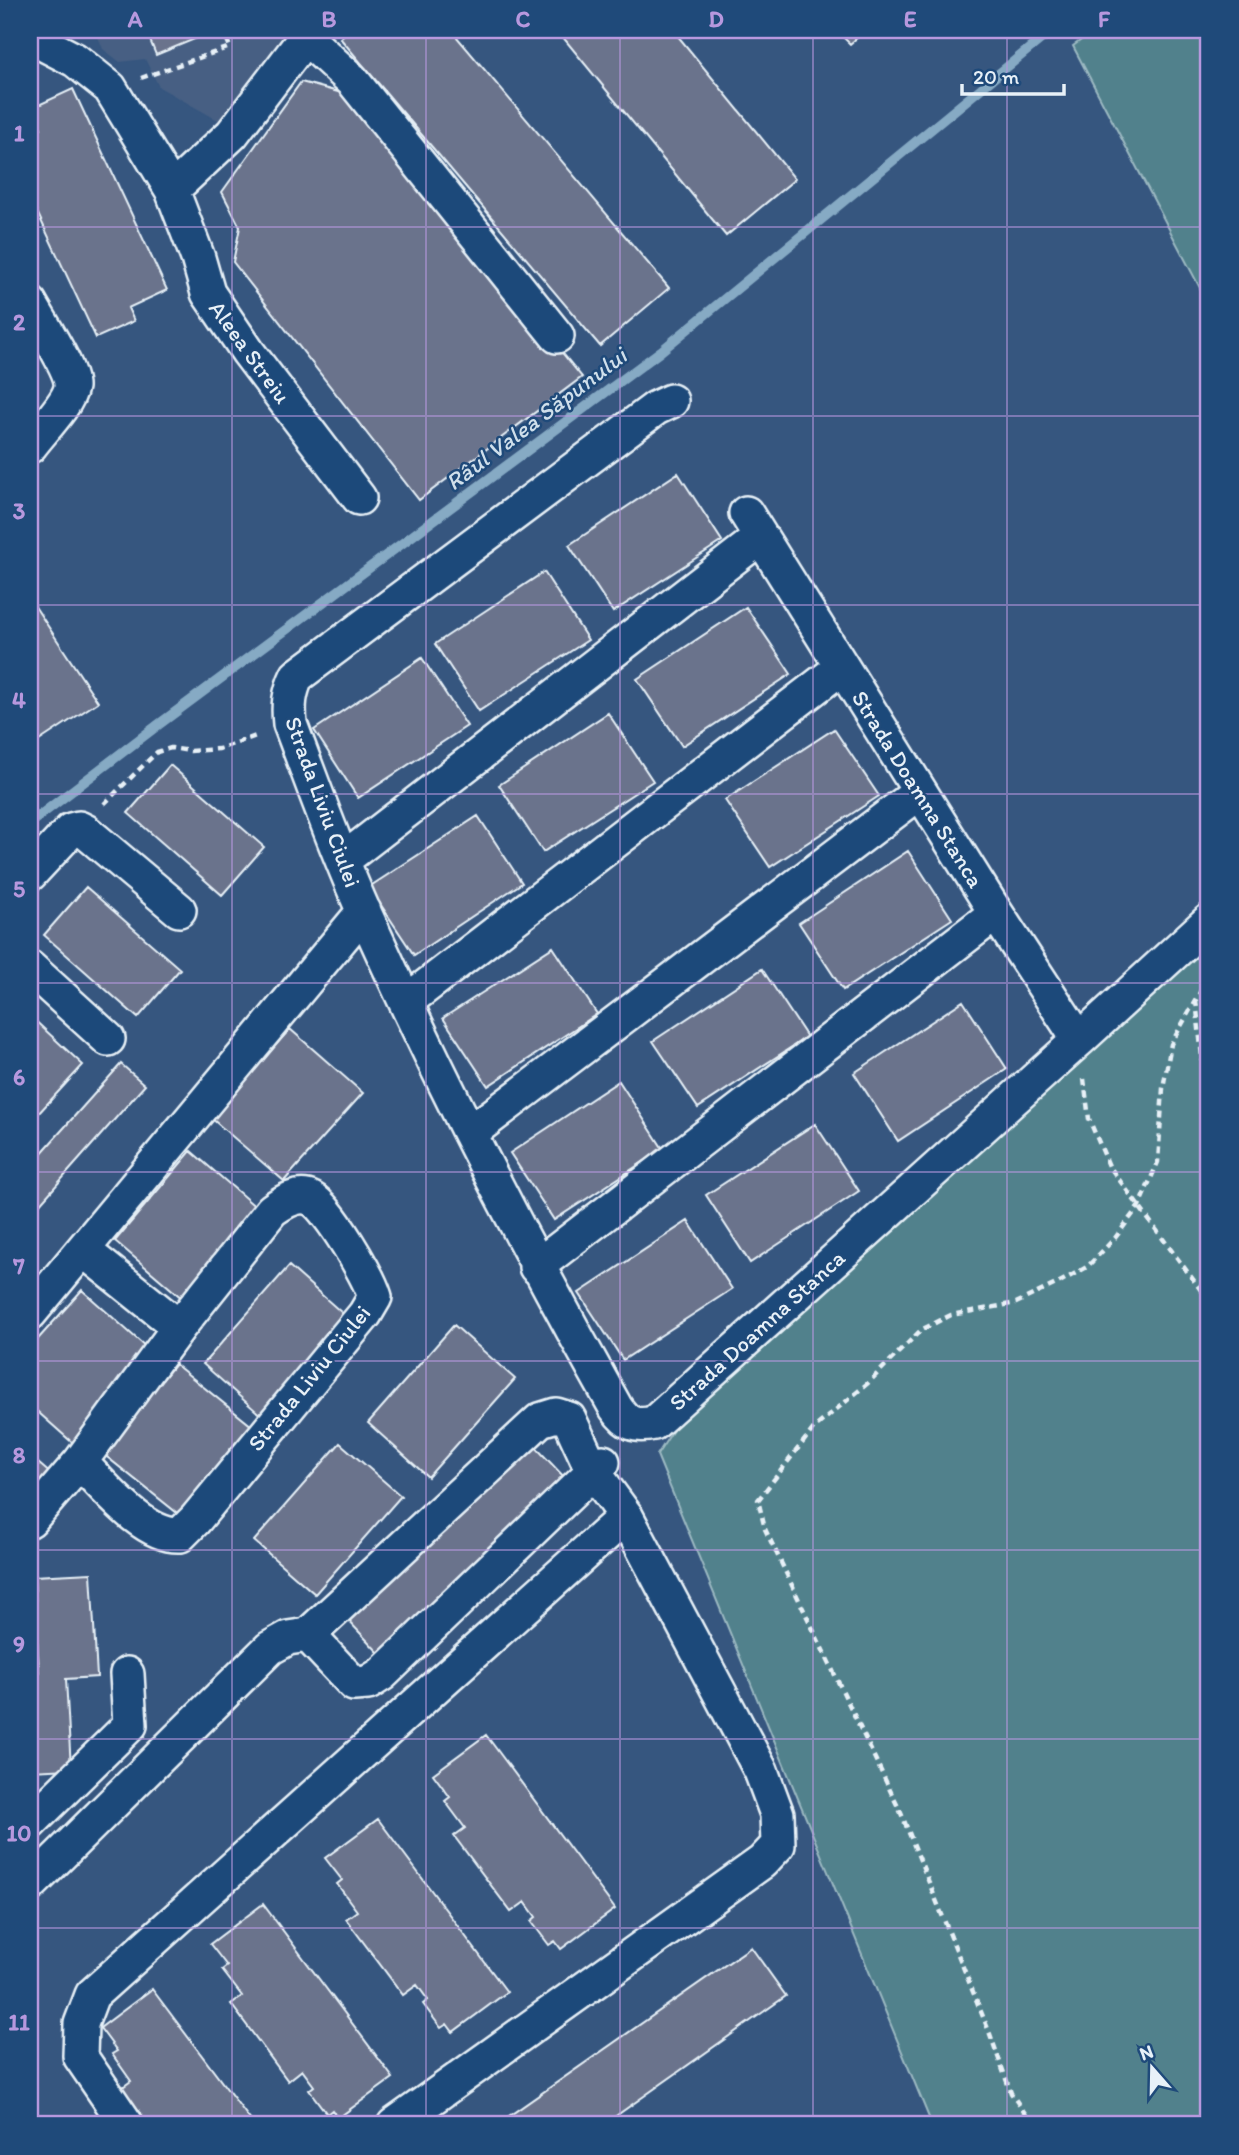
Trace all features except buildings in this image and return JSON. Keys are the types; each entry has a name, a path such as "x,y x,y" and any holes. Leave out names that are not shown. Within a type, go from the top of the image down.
{"street":[{"path":"172,190 232,134 308,34 353,81 557,336"},
{"name":"Aleea Streiu","path":"38,42 75,60 110,88 172,190 198,258 208,293 248,352 359,498"},
{"path":"30,303 70,374 71,388 64,403 30,446"},
{"name":"Strada Liviu Ciulei","path":"30,1313 364,911 290,724 290,692 297,676 656,408 670,401"},
{"name":"Strada Doamna Stanca","path":"343,860 754,525 996,913 1079,1040"},
{"path":"407,1002 842,667"},
{"path":"470,1133 920,792"},
{"path":"30,874 75,829 86,831 179,910"},
{"path":"364,911 536,1267 996,913"},
{"name":"Strada Doamna Stanca","path":"536,1267 624,1420 638,1426 654,1423 1209,921"},
{"path":"30,968 108,1039"},
{"name":"Strada Liviu Ciulei","path":"30,1520 80,1462 179,1327 272,1210 289,1198 310,1198 322,1207 370,1280 375,1297 365,1314 180,1535 166,1536 137,1518 80,1462"},
{"path":"83,1250 179,1327"},
{"path":"30,1885 270,1648 288,1638 308,1635 540,1420 556,1415 569,1419 626,1516 761,1771 777,1814 778,1845 762,1862 394,2125"},
{"path":"308,1635 354,1684 368,1683 382,1674 598,1466"},
{"path":"127,2125 80,2056 81,2024 92,1995 626,1516"},
{"path":"30,1823 130,1725 127,1674"}],"path":[{"path":"110,88 230,47 223,30"},
{"path":"75,829 157,752 171,748 190,751 219,749 290,724"},
{"path":"1033,2125 1011,2093 990,2034 901,1814 765,1529 758,1500 814,1428 868,1383 921,1330 951,1315 1016,1303 1087,1267 1115,1238 1139,1206 1158,1162 1163,1088 1171,1044 1209,976"},
{"path":"1196,1000 1209,1124"},
{"path":"1079,1040 1089,1119 1109,1166 1209,1301"}],"shaded area":[{"path":"95,30 288,30 223,123 159,87 145,59 120,62 103,49"}],"green space":[{"path":"1095,30 1209,30 1209,305 1073,46"},
{"path":"1209,900 1209,2125 932,2125 657,1455 690,1404 1078,1040"}],"waterway":[{"name":"Râul Valea Săpunului","path":"30,823 661,351 1052,30"}]}
